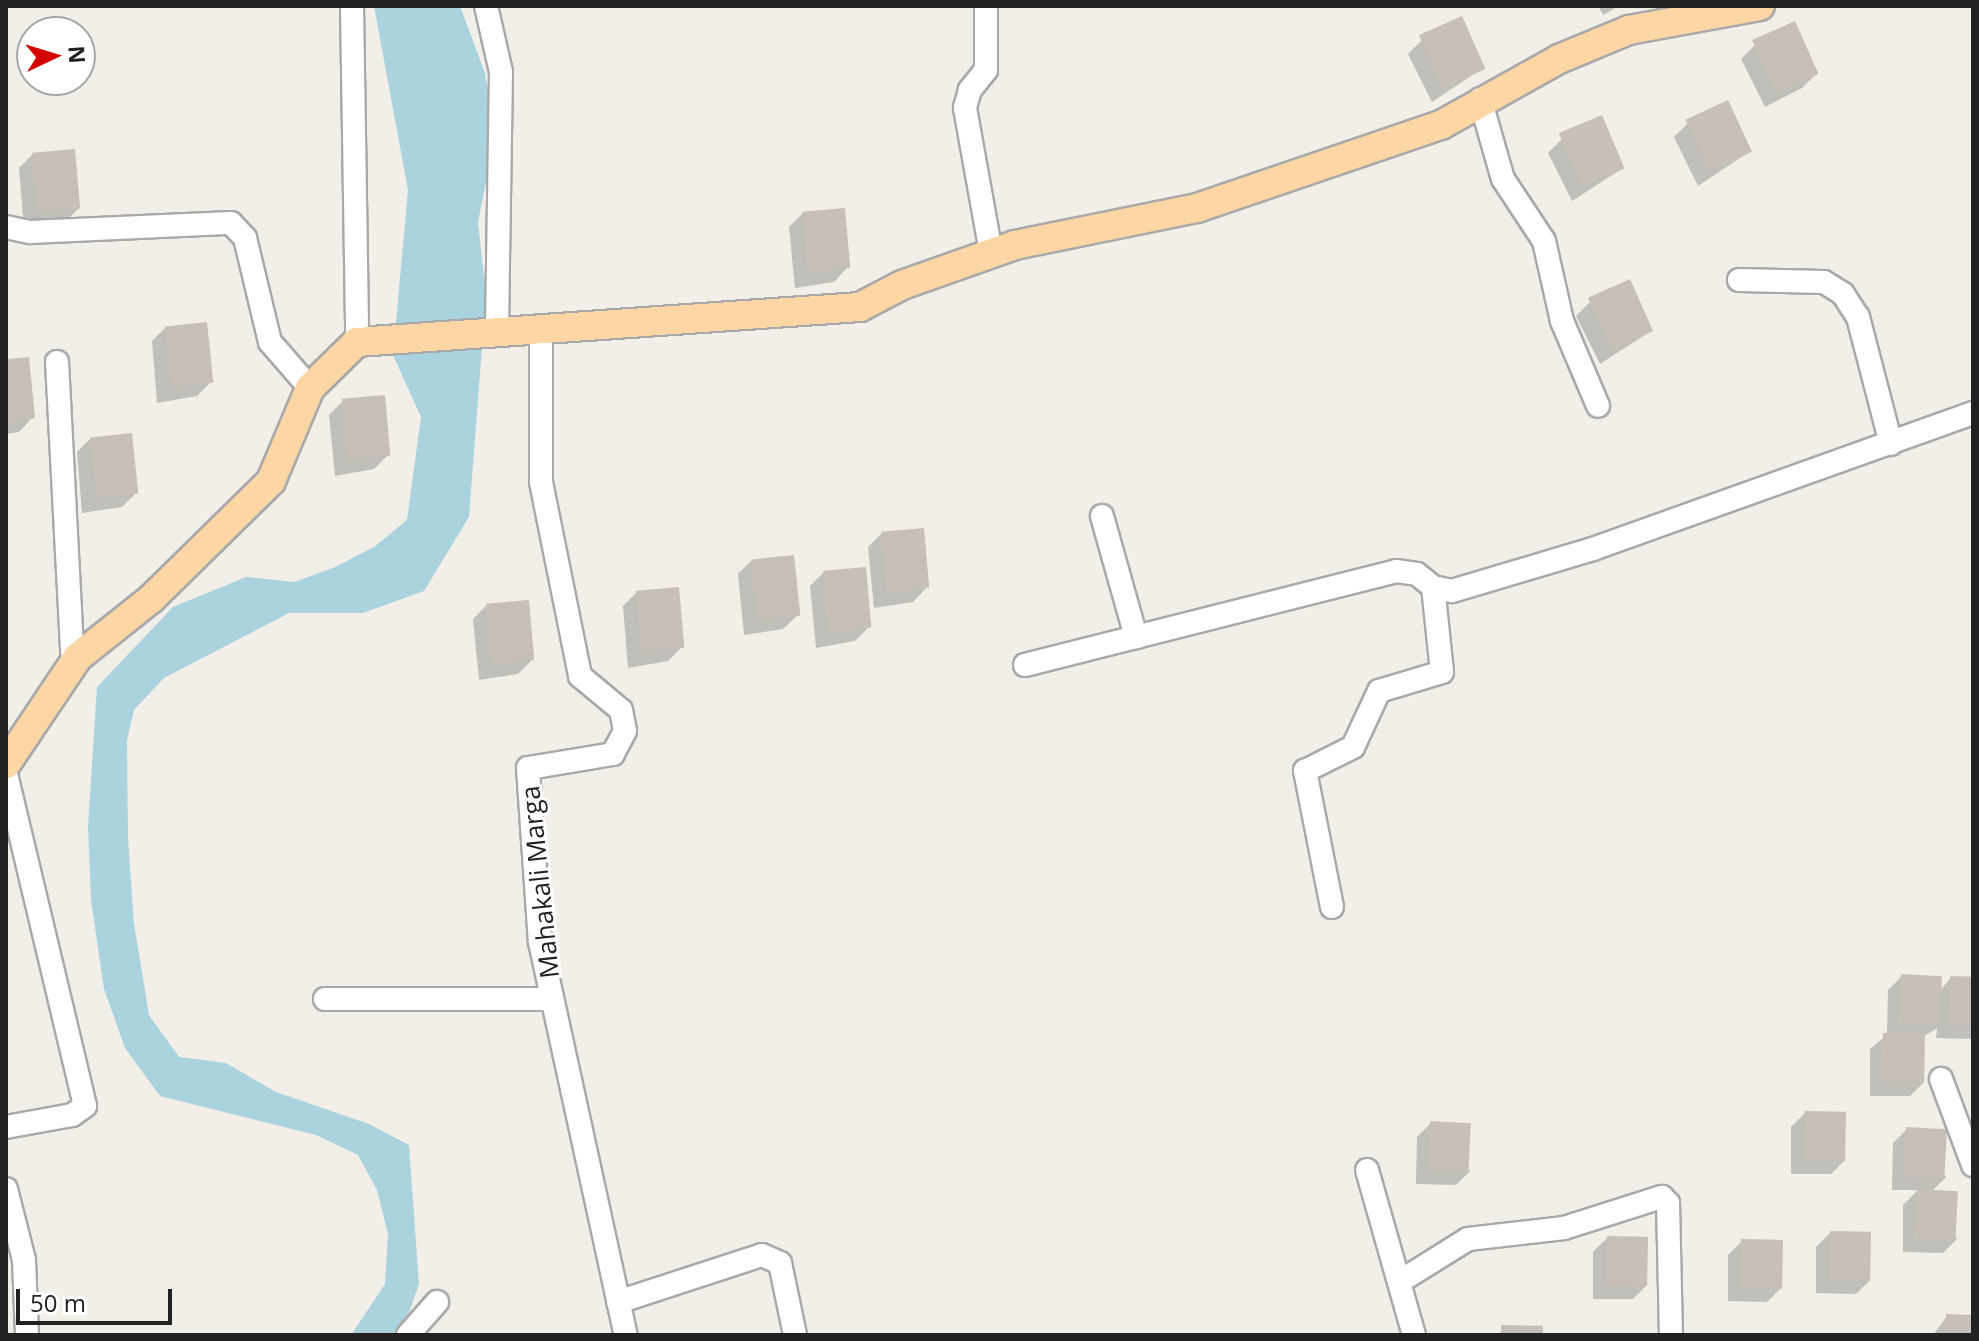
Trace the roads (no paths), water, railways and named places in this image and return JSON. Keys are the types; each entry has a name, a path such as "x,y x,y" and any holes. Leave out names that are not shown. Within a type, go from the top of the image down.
{"main road":[{"path":"6,764 73,664 242,515 271,481 310,388 370,341 860,307 902,285 991,253 1259,190 1441,125 1480,99 1629,30 1760,6"}],"street":[{"path":"352,6 370,341"},
{"path":"486,6 501,72 492,334"},
{"path":"986,6 986,70 970,90 965,108 991,253"},
{"path":"1480,99 1503,179 1544,241 1562,321 1598,406"},
{"path":"6,227 30,232 231,223 245,238 270,342 310,388"},
{"path":"1739,280 1824,282 1843,294 1858,317 1891,444"},
{"name":"Mahakali Marga","path":"541,329 541,482 580,676 621,710 625,731 613,754 528,768 540,942 626,1335"},
{"path":"57,362 73,664"},
{"path":"1025,665 1396,571 1417,574 1433,587 1452,591 1593,549 1973,413"},
{"path":"1102,516 1136,637"},
{"path":"1332,907 1305,771 1353,747 1379,691 1442,672 1433,587"},
{"path":"6,774 85,1106 72,1115 6,1127"},
{"path":"325,999 552,999"},
{"path":"1941,1079 1973,1165"},
{"path":"1367,1170 1414,1335"},
{"path":"6,1189 24,1260 27,1335"},
{"path":"1399,1282 1468,1239 1564,1228 1662,1197 1668,1203 1671,1335"},
{"path":"618,1302 762,1255 780,1263 795,1335"},
{"path":"408,1335 437,1302"}],"water":[{"path":"374,6 460,6 485,73 495,137 478,222 486,296 469,517 424,591 363,613 289,613 164,678 134,710 127,740 128,838 134,924 149,1015 179,1057 226,1063 276,1092 369,1124 409,1145 419,1284 401,1335 351,1335 385,1284 388,1234 377,1190 358,1155 316,1135 160,1096 125,1048 104,989 91,900 88,826 97,687 173,607 246,577 294,582 333,568 374,547 407,520 421,417 393,355 408,190"}]}
